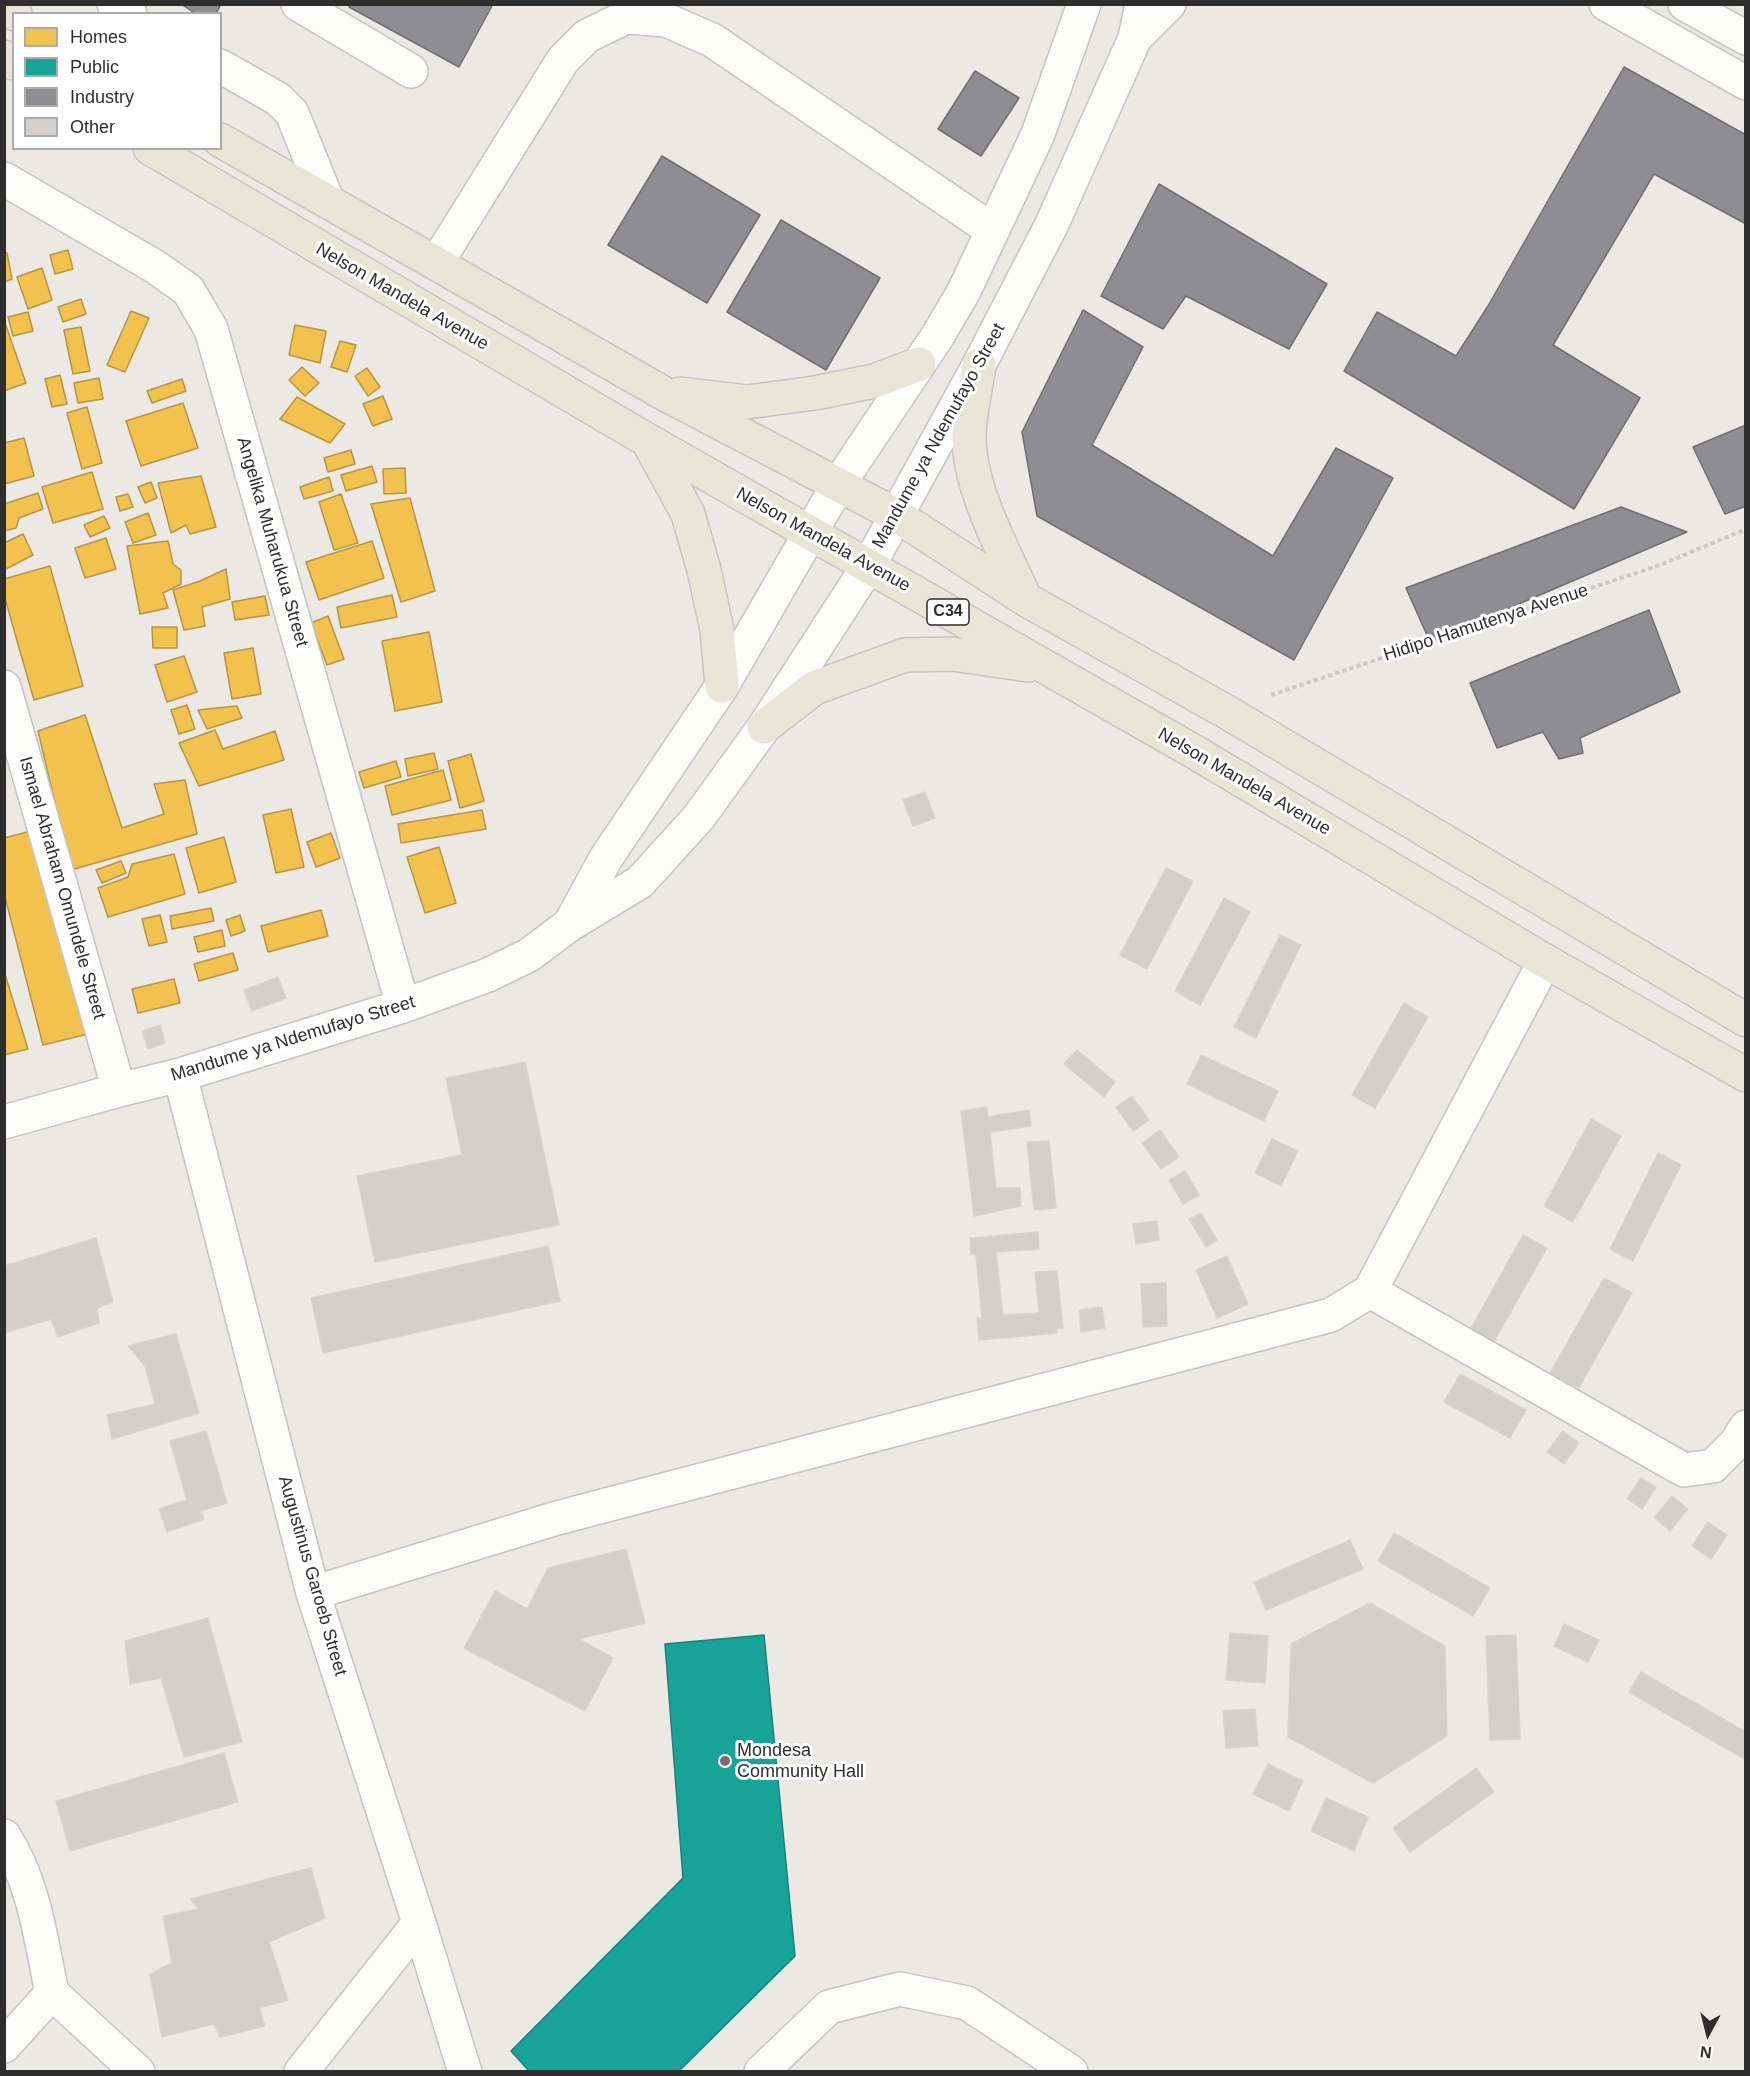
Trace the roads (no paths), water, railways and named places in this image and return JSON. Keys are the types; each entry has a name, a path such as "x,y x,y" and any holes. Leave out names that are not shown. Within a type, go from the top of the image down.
{"main road":[{"path":"222,141 663,393 896,515 1025,599 1224,711 1746,1020"},
{"name":"Nelson Mandela Avenue","path":"153,150 647,440 1193,752 1545,961 1746,1075"},
{"path":"663,393 747,402 815,393 874,381 919,364"},
{"path":"979,365 969,436 972,470 991,522 1025,599"},
{"path":"647,440 688,514 704,570 717,630 722,686"},
{"path":"764,727 814,688 855,671 905,655 953,654 1044,668"}],"street":[{"path":"114,4 127,12"},
{"path":"298,4 411,71"},
{"name":"Mandume ya Ndemufayo Street","path":"569,925 606,858 722,686 838,485 919,364 964,291 1038,134 1084,4"},
{"name":"Mandume ya Ndemufayo Street","path":"4,1122 180,1075 403,1006 488,975 529,955 569,925 640,882 699,817 764,727 869,565 979,365 1053,224 1135,38 1142,4"},
{"path":"1135,38 1169,4"},
{"path":"1606,4 1746,83"},
{"path":"1685,4 1746,38"},
{"path":"436,262 563,60 586,36 626,17 666,20 712,40 992,230"},
{"path":"222,67 278,99 292,113 327,200"},
{"name":"Angelika Muharukua Street","path":"4,178 154,266 188,290 211,329 403,1006"},
{"name":"Ismael Abraham Omundele Street","path":"4,687 10,724 119,1090"},
{"path":"313,1593 557,1518 1331,1315 1370,1291 1545,961"},
{"name":"Augustinus Garoeb Street","path":"180,1075 313,1593 465,2072"},
{"path":"1370,1291 1684,1470 1713,1466 1736,1443 1746,1427"},
{"path":"4,1836 18,1857 33,1906 52,1993 138,2072"},
{"path":"301,2072 419,1923"},
{"path":"761,2072 829,2007 900,1989 968,2002 1071,2072"},
{"path":"4,2046 52,1993"}],"place":[{"name":"Mondesa Community Hall","path":"725,1761"}]}
